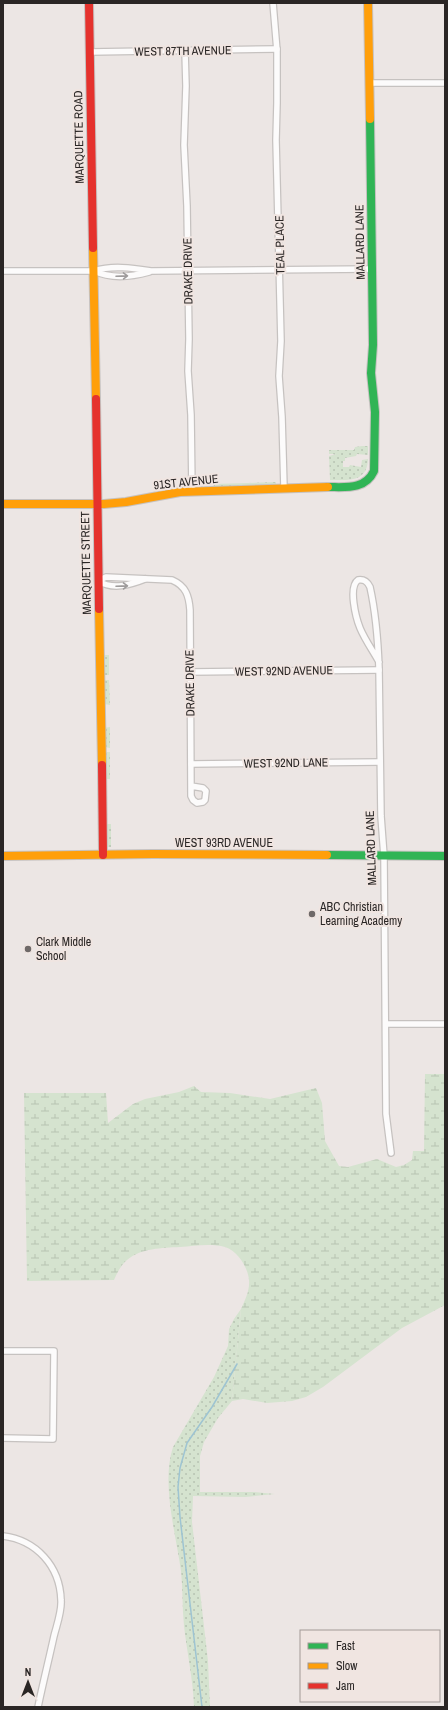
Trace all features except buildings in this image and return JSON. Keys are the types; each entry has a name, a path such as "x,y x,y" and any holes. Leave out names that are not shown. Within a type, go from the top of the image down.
{"street":[{"name":"MARQUETTE ROAD","path":"89,3 94,272"},
{"name":"TEAL PLACE","path":"273,3 277,49 278,103 276,140 282,341 279,376 284,488"},
{"name":"MALLARD LANE","path":"368,3 370,83 368,144 373,346 371,373 375,412 375,462 374,471 370,478"},
{"name":"WEST 87TH AVENUE","path":"90,52 277,49"},
{"name":"DRAKE DRIVE","path":"185,51 184,145 189,271 188,371 191,417 192,492"},
{"path":"370,83 445,83"},
{"path":"94,272 105,268 126,268 151,271 372,269"},
{"path":"3,271 94,272 105,276 138,275 151,271"},
{"name":"MARQUETTE STREET","path":"94,272 103,855"},
{"name":"91ST AVENUE","path":"3,504 98,504 135,501 167,494 237,488 357,486 364,484 370,478"},
{"path":"98,581 106,577 134,577 146,579"},
{"path":"98,581 105,585 129,585 146,579"},
{"name":"DRAKE DRIVE","path":"146,579 172,580 179,583 187,592 189,600 191,786"},
{"name":"MALLARD LANE","path":"379,662 361,629 357,616 353,590 354,584 358,580 366,581 370,586 378,632 379,662 380,762 384,856 386,1114 391,1152"},
{"name":"WEST 92ND AVENUE","path":"190,672 379,670"},
{"name":"WEST 92ND LANE","path":"191,764 380,762"},
{"name":"WEST 93RD AVENUE","path":"3,856 445,856"},
{"path":"386,1024 445,1024"},
{"path":"3,1351 54,1351 53,1439 3,1438"},
{"path":"3,1536 17,1538 41,1552 49,1562 56,1576 61,1593 60,1609 38,1707"}],"green space":[{"path":"368,446 368,455 357,454 356,456 345,458 345,461 343,461 343,467 349,467 350,465 361,467 362,460 368,459 367,467 364,472 360,476 350,480 330,480 329,456 336,454 329,454 329,450 354,450 355,447"},
{"path":"276,482 276,484 214,487 213,484"},
{"path":"103,655 109,655 109,675 104,675"},
{"path":"105,680 109,680 110,705 104,704"},
{"path":"110,727 110,748 105,747 104,728"},
{"path":"105,752 110,752 110,779 105,779"},
{"path":"107,824 111,824 111,847 107,847"},
{"path":"425,1074 445,1074 445,1305 402,1328 323,1387 306,1397 292,1401 267,1403 243,1399 232,1401 241,1309 246,1299 249,1280 247,1270 242,1260 230,1249 214,1245 202,1245 159,1248 145,1251 133,1256 125,1262 119,1269 114,1280 27,1281 24,1093 106,1093 108,1123 133,1104 145,1099 179,1092 194,1086 201,1092 230,1093 270,1099 316,1088 322,1103 325,1141 339,1166 348,1167 377,1159 396,1167 404,1165 412,1160 413,1151 424,1151"},
{"path":"241,1309 232,1401 218,1418 204,1442 200,1456 200,1492 254,1492 275,1494 245,1497 193,1496 192,1522 208,1661 210,1707 194,1707 184,1626 181,1571 173,1525 168,1477 173,1447 214,1377 228,1346 229,1329"}],"waterway":[{"path":"202,1707 180,1517 178,1487 180,1468 187,1443 212,1407 237,1364"}],"traffic: fast":[{"path":"328,487 348,487 366,482 374,471 375,412 371,373 373,345 370,119"},
{"path":"327,855 445,856"}],"traffic: slow":[{"path":"368,3 370,119"},
{"path":"93,248 96,399"},
{"path":"3,504 104,504 126,502 180,492 328,487"},
{"path":"99,609 102,765"},
{"path":"3,856 153,854 327,855"}],"traffic: jam":[{"path":"89,3 93,248"},
{"path":"96,399 99,609"},
{"path":"102,765 103,855"}],"place":[{"name":"ABC Christian Learning Academy","path":"312,914"},
{"name":"Clark Middle School","path":"28,949"}]}
